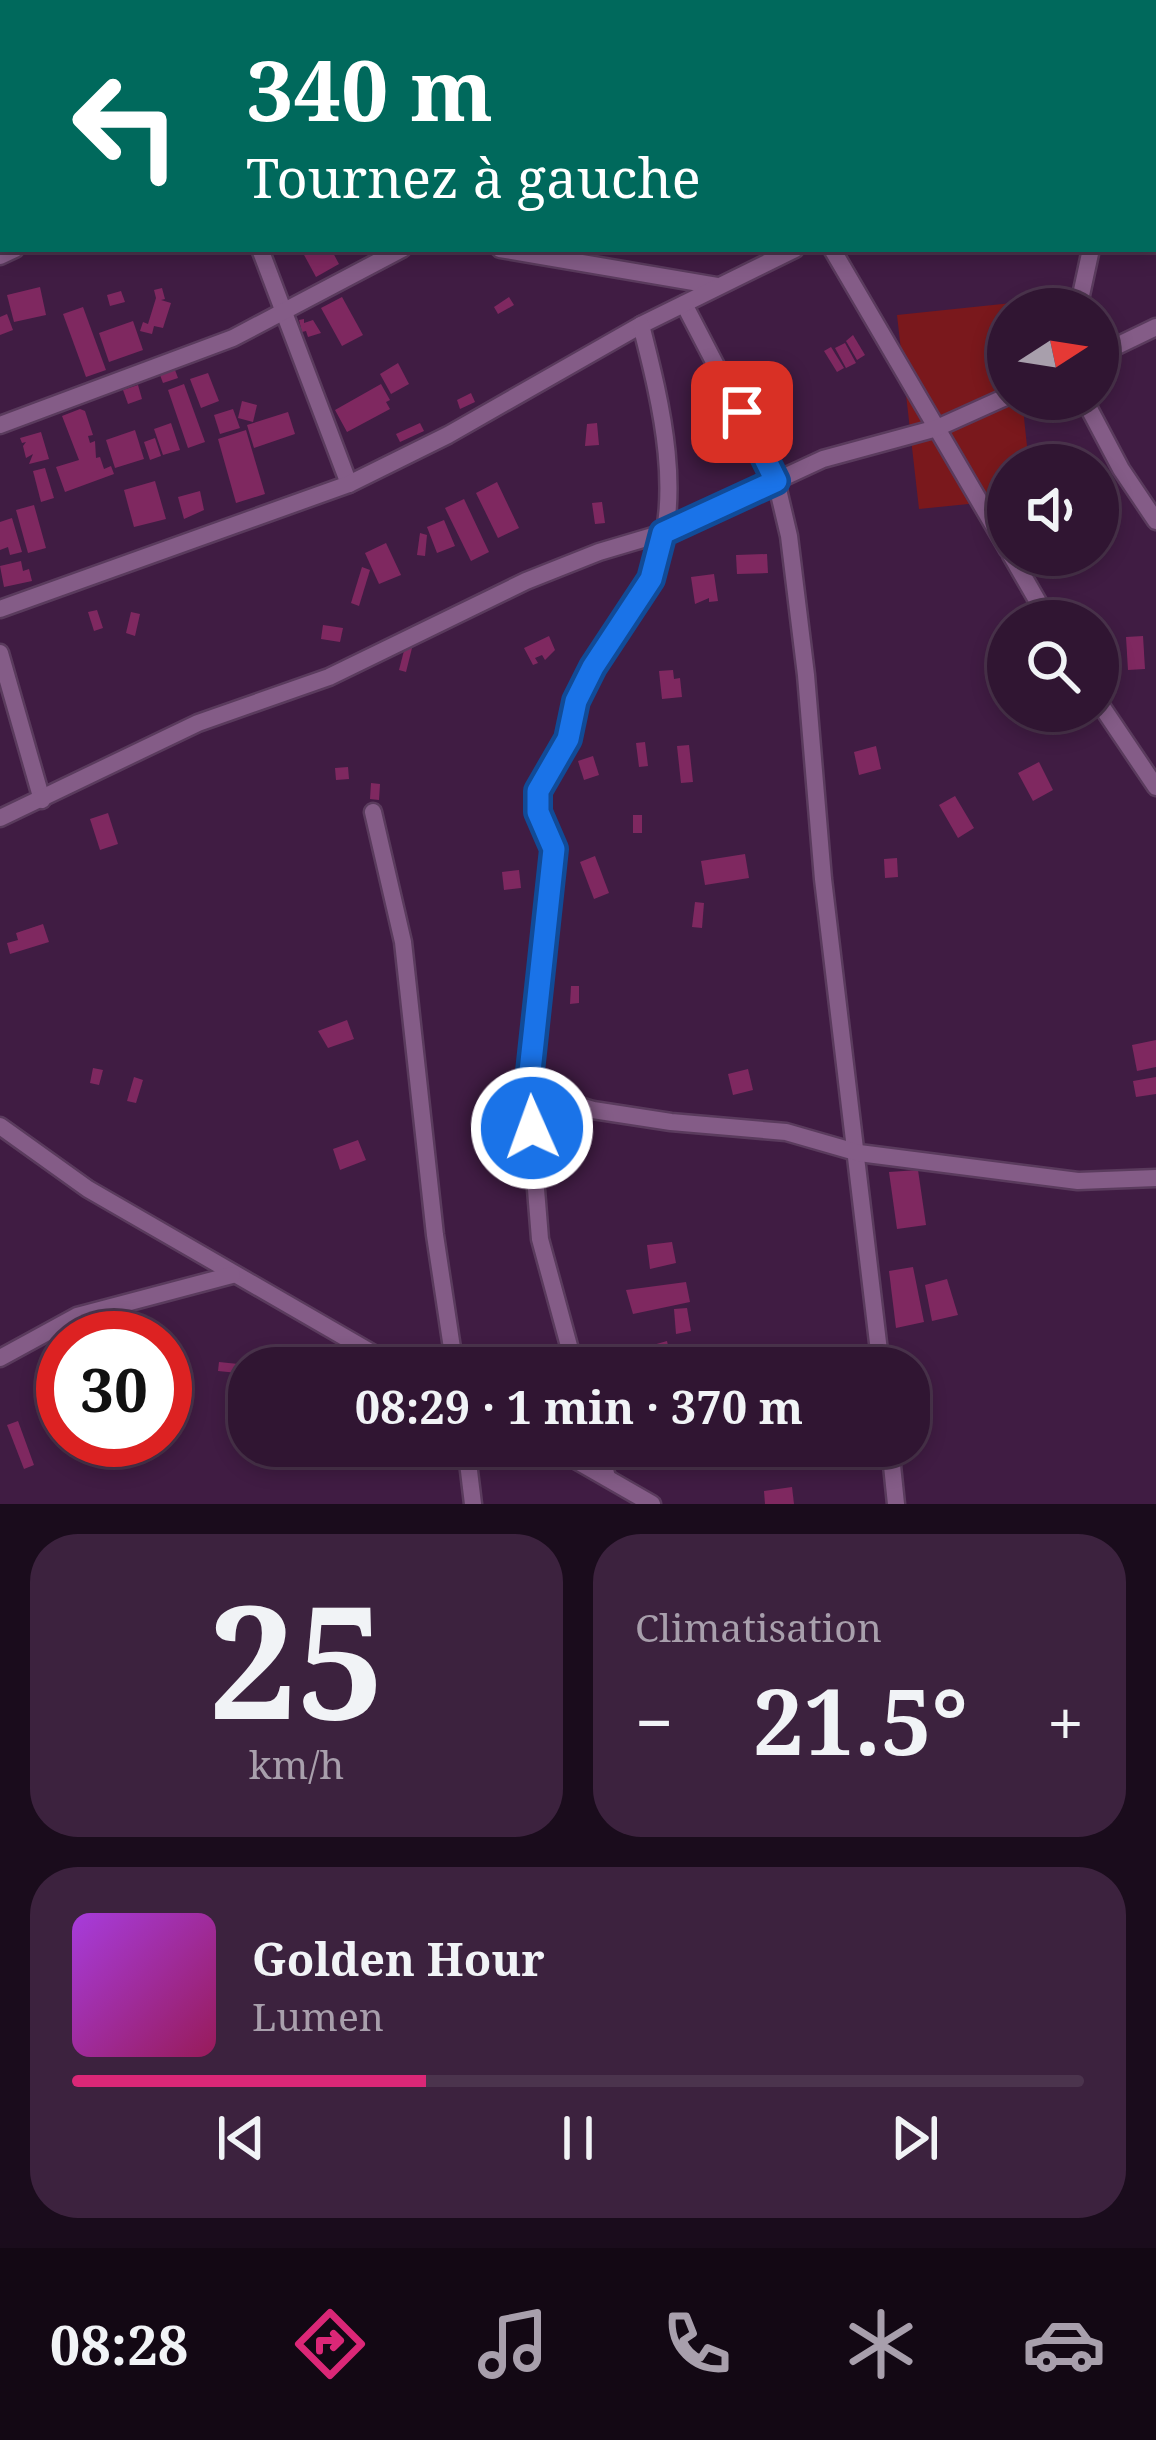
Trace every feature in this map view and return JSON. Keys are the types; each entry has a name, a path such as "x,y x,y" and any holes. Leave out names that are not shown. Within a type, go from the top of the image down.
{"street":[{"path":"261,252 349,484"},
{"path":"0,424 233,338 396,252"},
{"path":"518,252 719,286"},
{"path":"0,609 349,484 448,435 641,325 789,252"},
{"path":"834,252 987,515"},
{"path":"1082,288 1089,252"},
{"path":"684,304 776,481 788,536 878,1347"},
{"path":"569,1347 542,1252 528,1090 554,849 538,812 538,791 568,739 576,701 593,667 651,579 663,533 665,444 658,391 641,325"},
{"path":"1119,345 1156,327"},
{"path":"0,818 198,723 329,677 526,581 663,533 823,459 937,428 987,405"},
{"path":"1095,420 1121,470 1156,520"},
{"path":"0,653 42,800"},
{"path":"1119,732 1156,788"},
{"path":"373,812 404,942 452,1347"},
{"path":"528,1090 593,1110 786,1132 854,1151 1078,1181 1156,1178"},
{"path":"0,1126 88,1189 361,1347"},
{"path":"0,1358 77,1316 232,1275"},
{"path":"469,1467 473,1504"},
{"path":"589,1467 651,1504"},
{"path":"604,1467 607,1477"},
{"path":"892,1467 896,1504"}],"shaded area":[{"path":"987,306 987,420 1024,420 1027,444 987,444 987,502 919,509 897,315"}],"building":[{"path":"333,252 339,264 316,277 303,253"},
{"path":"40,287 46,315 14,322 7,295"},
{"path":"162,288 165,299 161,300 171,303 163,328 154,326 152,334 140,331 143,322 148,324 154,290"},
{"path":"121,291 125,302 110,306 107,295"},
{"path":"342,297 363,335 342,346 321,308"},
{"path":"509,297 514,305 498,314 494,307"},
{"path":"83,307 106,370 86,377 63,314"},
{"path":"7,314 13,330 0,335 0,317"},
{"path":"299,320 304,323 313,320 321,333 308,337"},
{"path":"133,321 143,350 109,362 99,333"},
{"path":"853,335 865,355 857,360 846,341"},
{"path":"845,343 856,363 846,368 835,348"},
{"path":"831,347 844,368 837,372 824,351"},
{"path":"398,363 409,384 391,394 380,374"},
{"path":"175,370 178,378 163,383 160,375"},
{"path":"208,373 219,401 201,408 190,379"},
{"path":"184,384 205,442 188,448 168,390"},
{"path":"381,384 390,409 347,432 335,410"},
{"path":"138,385 142,399 128,404 123,390"},
{"path":"471,393 475,402 460,409 457,400"},
{"path":"242,401 257,405 253,422 238,418"},
{"path":"80,409 93,435 88,436 90,443 95,441 96,458 100,457 104,469 111,466 114,474 65,492 56,467 79,460 62,416"},
{"path":"233,409 240,428 220,434 214,415"},
{"path":"288,412 295,434 254,448 247,425"},
{"path":"171,423 180,450 163,455 154,429"},
{"path":"420,423 424,431 400,442 396,434"},
{"path":"597,423 599,445 585,446 587,424"},
{"path":"135,430 144,459 115,468 106,440"},
{"path":"246,430 265,494 236,503 218,439"},
{"path":"41,432 49,459 29,464 33,454 26,458 26,442 20,438"},
{"path":"155,438 161,456 150,460 144,442"},
{"path":"45,468 54,498 41,502 33,471"},
{"path":"155,481 166,519 134,527 124,490"},
{"path":"497,482 519,528 498,538 476,493"},
{"path":"200,491 204,510 184,519 178,497"},
{"path":"464,499 489,552 471,561 445,508"},
{"path":"602,502 605,523 595,524 592,503"},
{"path":"34,505 46,548 28,553 16,510"},
{"path":"12,518 22,552 10,555 8,547 0,550 0,522"},
{"path":"444,520 455,546 437,553 427,527"},
{"path":"420,533 427,535 425,556 417,555"},
{"path":"386,543 401,575 379,584 365,553"},
{"path":"767,554 768,573 737,574 736,555"},
{"path":"21,561 32,581 4,587 0,566"},
{"path":"362,567 370,570 359,606 351,603"},
{"path":"714,574 718,601 709,602 709,598 695,604 691,577"},
{"path":"97,610 103,628 94,631 88,612"},
{"path":"131,612 140,614 135,636 126,633"},
{"path":"323,625 343,628 340,642 321,639"},
{"path":"549,636 555,650 545,660 542,655 535,658 538,663 533,665 524,648"},
{"path":"1143,636 1145,669 1128,670 1126,637"},
{"path":"406,643 413,644 406,672 399,670"},
{"path":"673,670 674,679 680,678 682,697 662,699 659,671"},
{"path":"645,742 648,766 639,767 636,743"},
{"path":"689,745 693,782 681,783 677,746"},
{"path":"876,746 881,769 859,775 854,752"},
{"path":"593,756 599,775 584,780 578,761"},
{"path":"1039,762 1053,790 1033,801 1018,773"},
{"path":"348,767 349,779 336,780 335,768"},
{"path":"371,783 380,784 379,800 370,799"},
{"path":"955,796 974,828 958,838 939,805"},
{"path":"108,813 118,844 100,850 90,819"},
{"path":"633,815 642,815 642,833 633,833"},
{"path":"745,854 749,878 705,885 701,861"},
{"path":"595,856 609,893 594,899 580,862"},
{"path":"897,858 898,877 885,878 884,859"},
{"path":"519,870 521,888 504,890 502,872"},
{"path":"695,902 704,903 702,928 692,927"},
{"path":"43,924 49,942 10,954 7,943 18,940 16,933"},
{"path":"571,986 579,986 579,1003 570,1004"},
{"path":"347,1020 354,1039 328,1048 318,1031"},
{"path":"1156,1040 1156,1067 1137,1071 1132,1045"},
{"path":"93,1068 103,1070 99,1085 90,1083"},
{"path":"748,1069 753,1090 733,1095 728,1074"},
{"path":"134,1077 143,1080 136,1103 127,1101"},
{"path":"1156,1077 1156,1094 1136,1097 1133,1081"},
{"path":"358,1140 366,1160 340,1170 333,1149"},
{"path":"918,1170 926,1225 897,1229 889,1172"},
{"path":"672,1242 676,1263 650,1269 647,1245"},
{"path":"913,1267 924,1322 896,1328 889,1271"},
{"path":"947,1279 958,1315 932,1321 925,1285"},
{"path":"686,1282 690,1302 633,1314 626,1290"},
{"path":"687,1308 691,1331 676,1334 674,1309"},
{"path":"18,1421 34,1465 24,1469 7,1425"},
{"path":"792,1487 794,1504 765,1504 764,1491"}],"route":[{"path":"532,1128 528,1090 554,849 538,812 538,791 568,739 576,701 593,667 651,579 663,533 776,481 742,412"}]}
